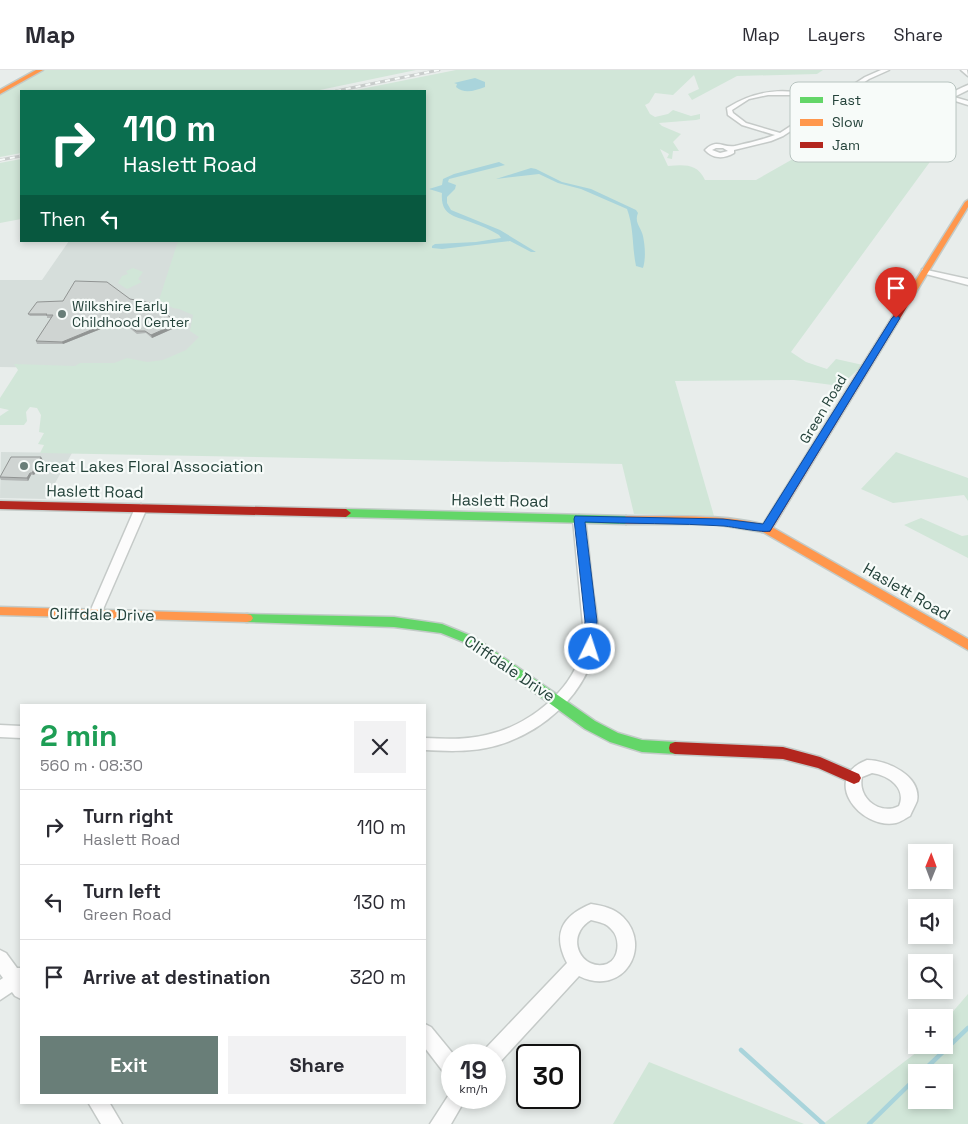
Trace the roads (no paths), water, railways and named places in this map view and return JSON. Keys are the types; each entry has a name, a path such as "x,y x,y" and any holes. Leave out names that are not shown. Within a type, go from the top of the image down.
{"street":[{"path":"0,92 40,70"},
{"path":"861,82 886,70"},
{"path":"964,70 968,74"},
{"path":"781,135 737,120 730,114 729,109 754,90 768,86 790,87"},
{"path":"956,93 968,87"},
{"path":"956,99 968,103"},
{"path":"730,148 769,140 790,129"},
{"name":"Green Road","path":"766,529 968,202"},
{"path":"927,268 968,275"},
{"path":"927,268 968,282"},
{"name":"Haslett Road","path":"0,505 749,524 766,529 968,645"},
{"path":"95,614 141,508"},
{"path":"426,744 469,744 492,740 540,717 559,702 574,684 583,668 590,642 591,621 579,519"},
{"name":"Cliffdale Drive","path":"0,611 394,622 425,625 442,629 470,640 590,726 615,738 642,746 783,753 826,765 854,778"},
{"path":"0,732 20,732"},
{"path":"0,959 19,982 0,992"},
{"path":"503,1044 578,964"},
{"path":"426,1034 441,1053"},
{"path":"98,1104 112,1124"},
{"path":"440,1124 450,1109"}],"water":[{"path":"475,78 485,82 485,87 463,91 456,87 457,84 454,83"},
{"path":"499,162 505,165 449,179 448,182 456,185 455,189 447,197 447,203 451,210 500,230 536,252 531,252 510,241 442,249 432,248 435,244 476,242 501,238 486,228 450,214 444,207 442,193 429,189 442,185 443,179 454,174"},
{"path":"531,168 562,182 591,189 636,210 638,213 637,222 644,244 643,268 636,266 631,223 627,209 581,189 558,183 539,174 496,179"}],"waterway":[{"path":"930,1064 968,1028"},
{"path":"741,1050 823,1124"},
{"path":"869,1124 908,1086"}],"railway":[{"path":"341,90 439,70"},
{"path":"0,160 20,156"}],"place":[{"name":"Wilkshire Early Childhood Center","path":"62,314"},
{"name":"Great Lakes Floral Association","path":"24,466"}]}
